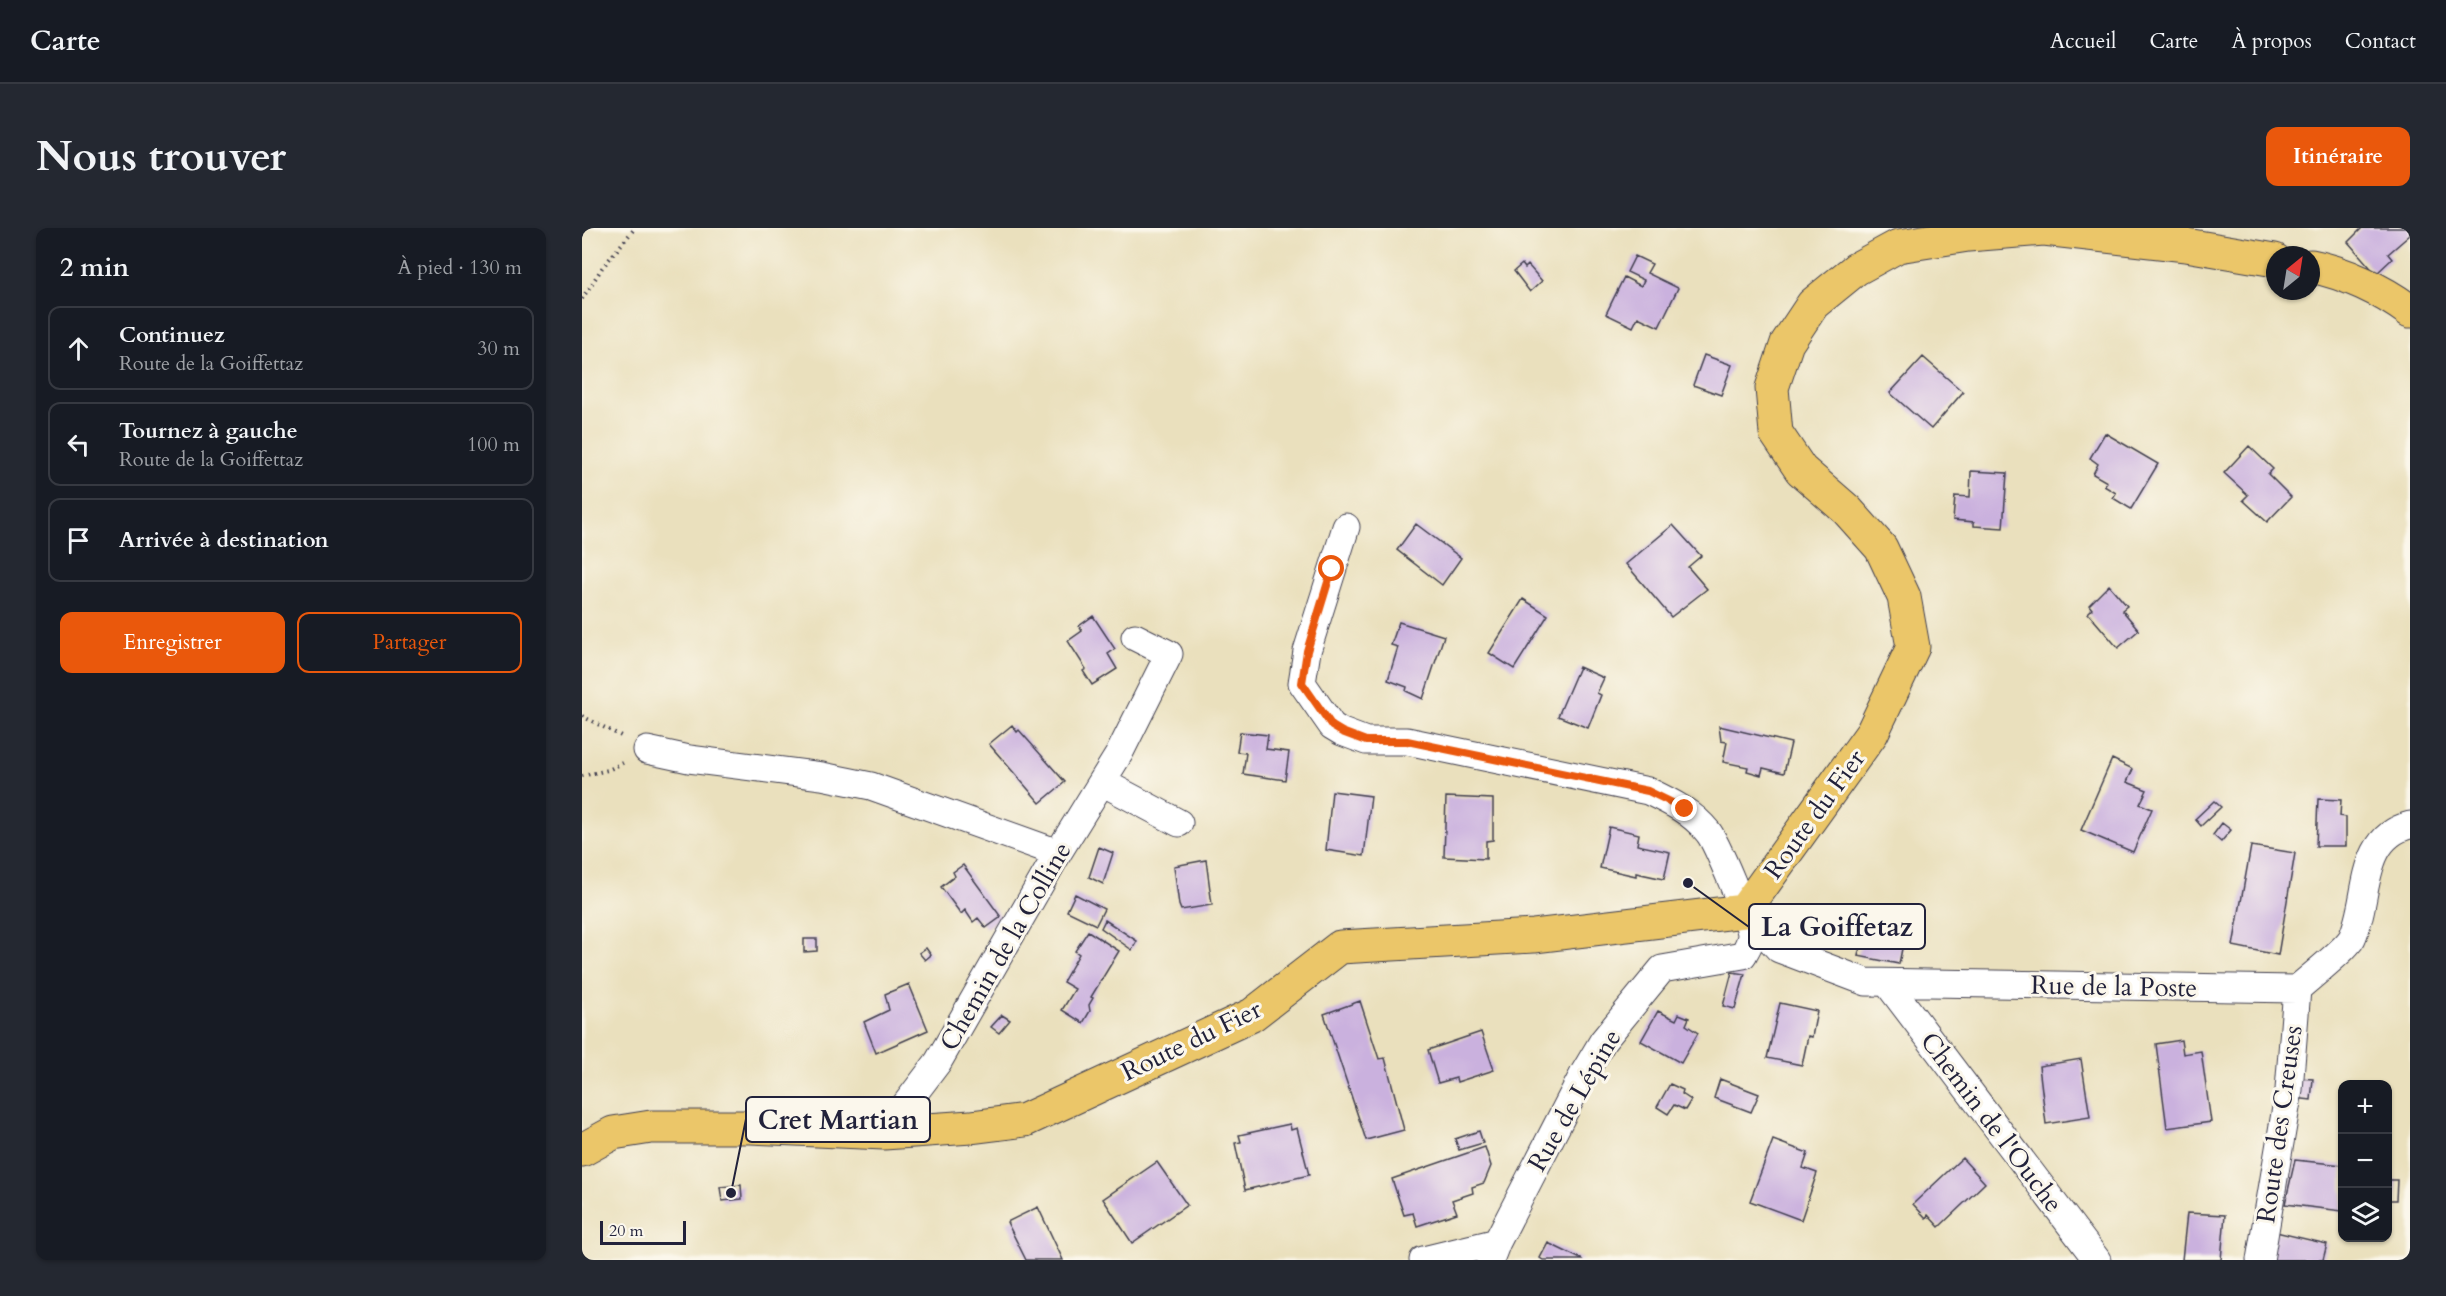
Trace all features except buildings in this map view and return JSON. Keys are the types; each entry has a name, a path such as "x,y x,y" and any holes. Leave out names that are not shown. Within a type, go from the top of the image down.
{"main road":[{"name":"Route du Fier","path":"582,1149 613,1133 651,1127 751,1127 884,1133 971,1127 1025,1120 1252,1015 1340,947 1534,936 1744,911 1872,733 1913,647 1904,597 1881,548 1847,510 1801,470 1776,433 1773,388 1787,343 1813,304 1856,269 1898,246 1968,235 2044,229 2186,245 2266,258"},
{"path":"2320,268 2334,271 2388,296 2410,311"}],"street":[{"path":"1346,527 1307,651 1302,683 1332,726 1366,741 1407,741 1648,791 1685,809 1710,833 1744,911"},
{"name":"Chemin de la Colline","path":"884,1133 938,1062 1058,853 1119,754 1169,654 1135,637"},
{"path":"647,750 689,759 822,776 871,786 1058,853"},
{"path":"1102,782 1179,823"},
{"path":"2297,989 2351,940 2374,853 2385,838 2403,826 2410,825"},
{"name":"Rue de la Poste","path":"1744,911 1779,949 1866,982 2297,989"},
{"name":"Rue de Lépine","path":"1493,1251 1603,1041 1662,969 1743,955 1749,944 1751,932 1744,911"},
{"name":"Chemin de l'Ouche","path":"1888,984 2097,1260"},
{"name":"Route des Creuses","path":"2260,1260 2289,1090 2297,989"},
{"path":"1423,1260 1493,1251"}],"path":[{"path":"582,298 602,268 634,228"},
{"path":"582,716 647,750"},
{"path":"582,776 608,770 647,750"}],"place":[{"name":"La Goiffetaz","path":"1688,883"},
{"name":"Cret Martian","path":"731,1193"}],"route":[{"path":"1332,569 1307,651 1302,683 1332,726 1366,741 1407,741 1648,791 1685,809"}]}
